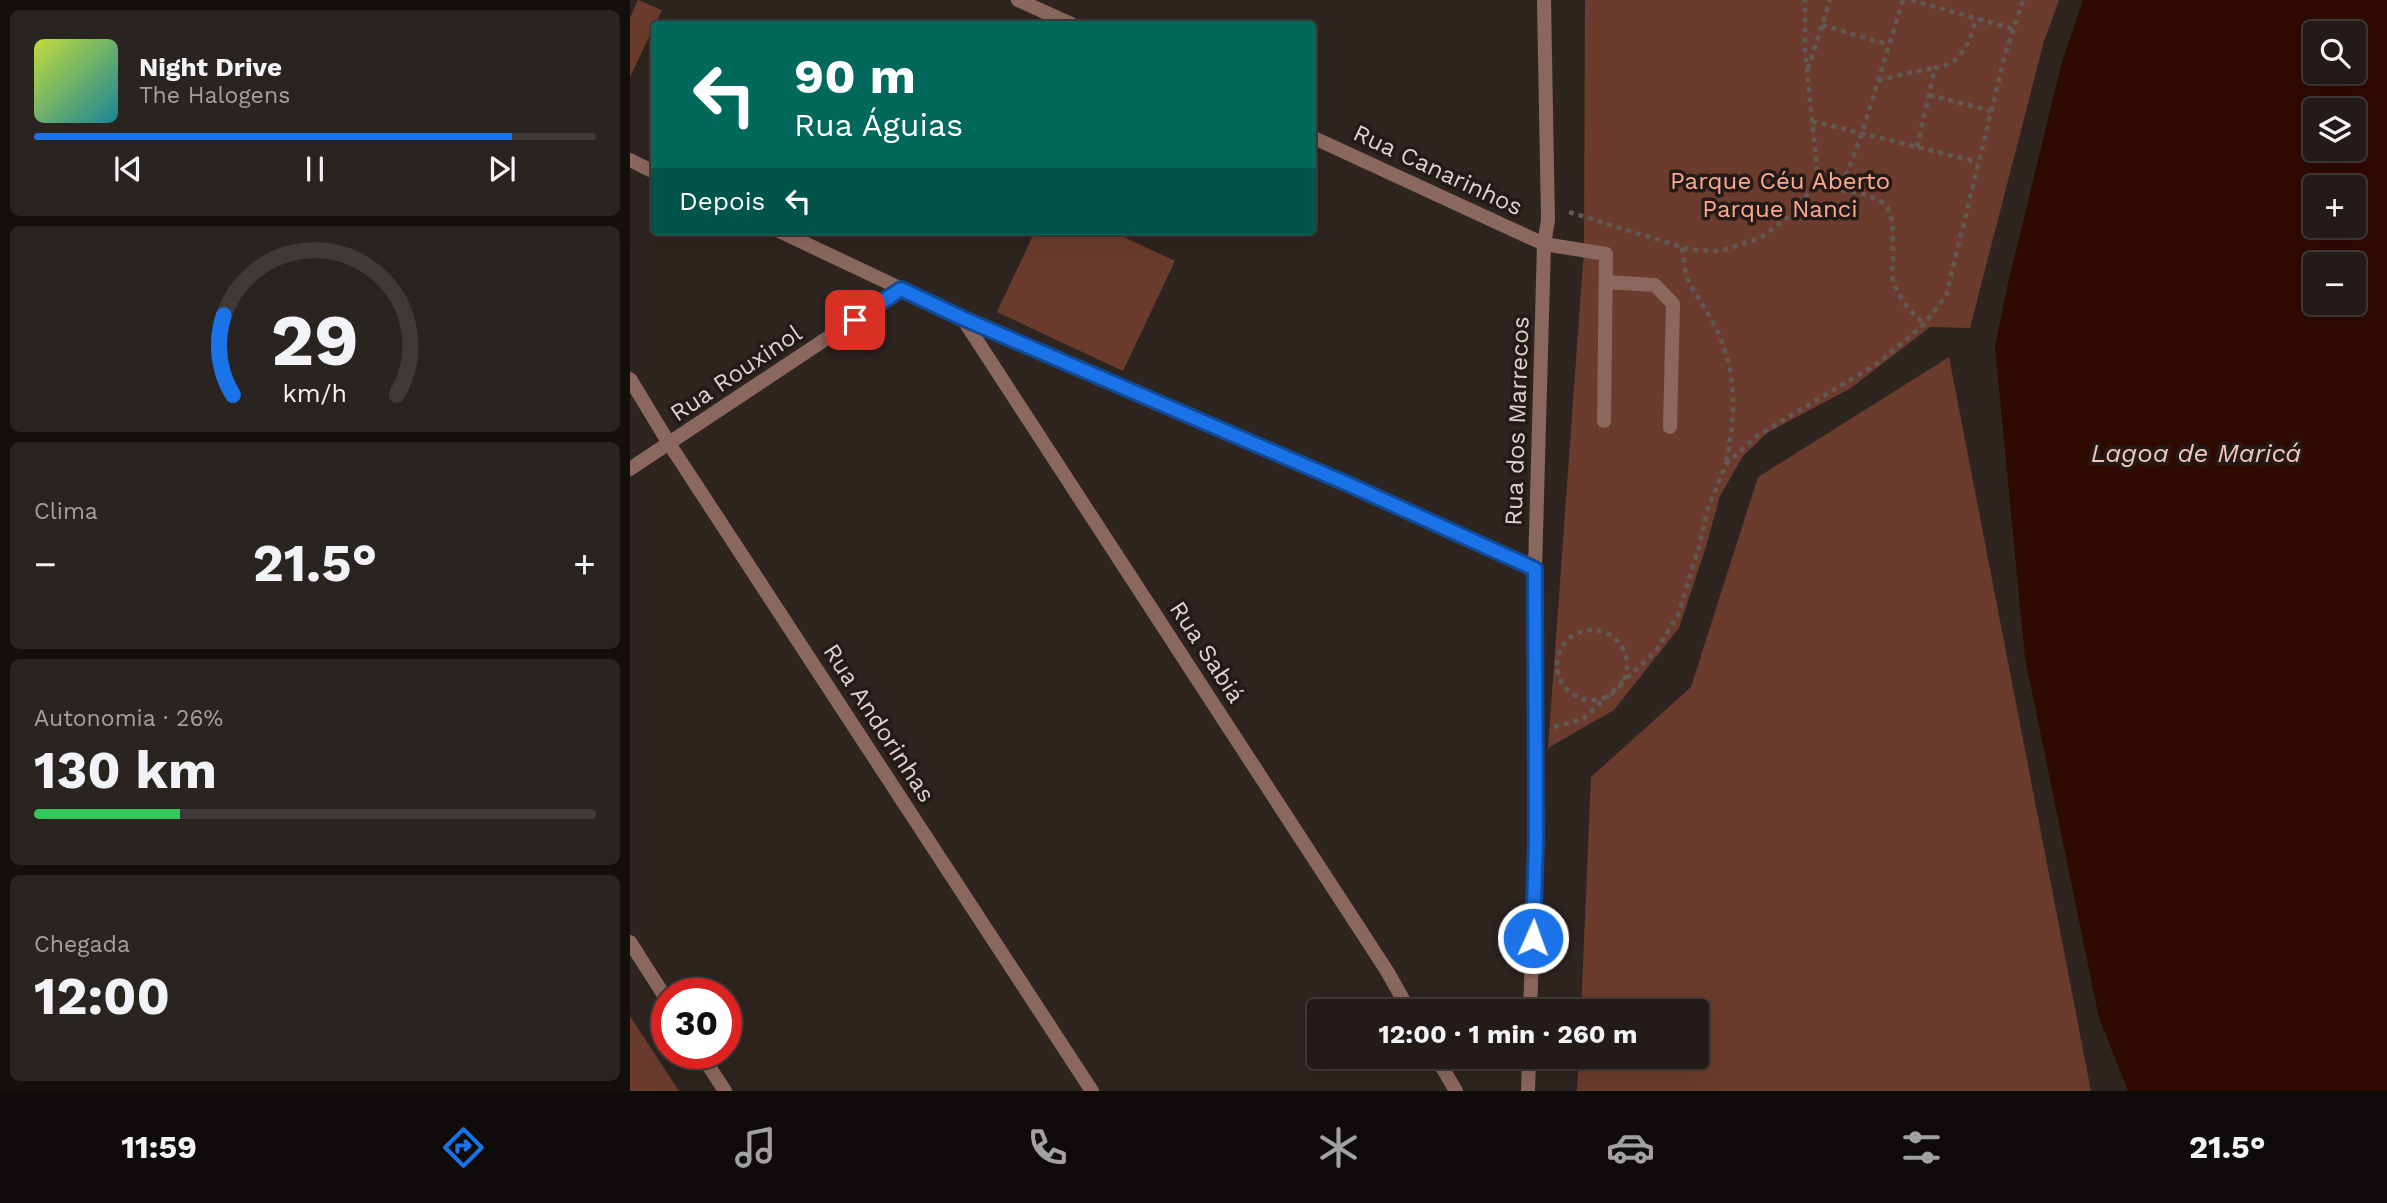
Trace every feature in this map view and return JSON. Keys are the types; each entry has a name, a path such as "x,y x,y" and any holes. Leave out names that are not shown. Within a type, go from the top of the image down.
{"street":[{"path":"1018,0 1064,21"},
{"name":"Rua dos Marrecos","path":"1530,999 1536,841 1535,569 1544,244 1548,220 1544,0"},
{"name":"Rua Canarinhos","path":"1316,138 1544,244 1606,254 1606,282"},
{"path":"630,160 651,170"},
{"path":"787,235 962,318 1350,485 1535,569"},
{"path":"1604,421 1606,282 1655,285 1673,304 1670,427"},
{"name":"Rua Rouxinol","path":"630,469 901,289"},
{"name":"Rua Sabiá","path":"962,318 1403,999"},
{"name":"Rua Andorinhas","path":"630,379 1092,1091"},
{"path":"630,942 653,978"},
{"path":"711,1069 725,1091"},
{"path":"1443,1069 1456,1091"},
{"path":"1528,1091 1529,1069"}],"path":[{"path":"1548,206 1682,248 1721,251 1760,238 1794,213 1818,179 1805,50 1805,0"},
{"path":"1807,71 1830,0"},
{"path":"1903,0 1862,134 1841,190 1871,195 1883,203 1893,220 1892,278 1900,296 1924,324"},
{"path":"1910,0 2014,29"},
{"path":"1726,464 1757,436 1878,363 1924,324 1945,296 2023,0"},
{"path":"1878,82 1946,66 1956,61 1971,36 1976,18"},
{"path":"1822,25 1889,46"},
{"path":"1917,147 1935,68"},
{"path":"1929,95 1992,111"},
{"path":"1812,121 1979,162"},
{"path":"1536,729 1559,727 1583,719 1656,651 1678,615 1708,508 1726,464 1735,397 1730,363 1716,327 1687,277 1682,248"},
{"path":"1589,630 1611,636 1625,654 1627,666 1618,688 1597,699 1585,699 1566,689 1557,668 1562,647 1569,639 1589,630"}],"green space":[{"path":"638,0 662,10 657,21 651,21 651,33 630,77 630,18"},
{"name":"Parque Céu Aberto Parque Nanci","path":"1585,0 2059,0 2044,41 1970,328 1930,327 1851,388 1767,433 1743,456 1720,496 1679,628 1614,710 1548,748 1584,250"},
{"path":"1033,235 1120,235 1175,261 1123,371 997,312"},
{"path":"1949,357 2091,1091 1577,1091 1578,1069 1709,1069 1709,999 1582,999 1591,777 1691,687 1758,477"},
{"path":"630,1016 651,1048 651,1069 665,1069 679,1091 630,1091"}],"water":[{"name":"Lagoa de Maricá","path":"2083,0 2387,0 2387,1091 2128,1091 2099,1018 2025,658 1995,347 2062,62"}],"route":[{"path":"855,320 901,289 962,318 1350,485 1535,569 1536,841 1533,938"}]}
